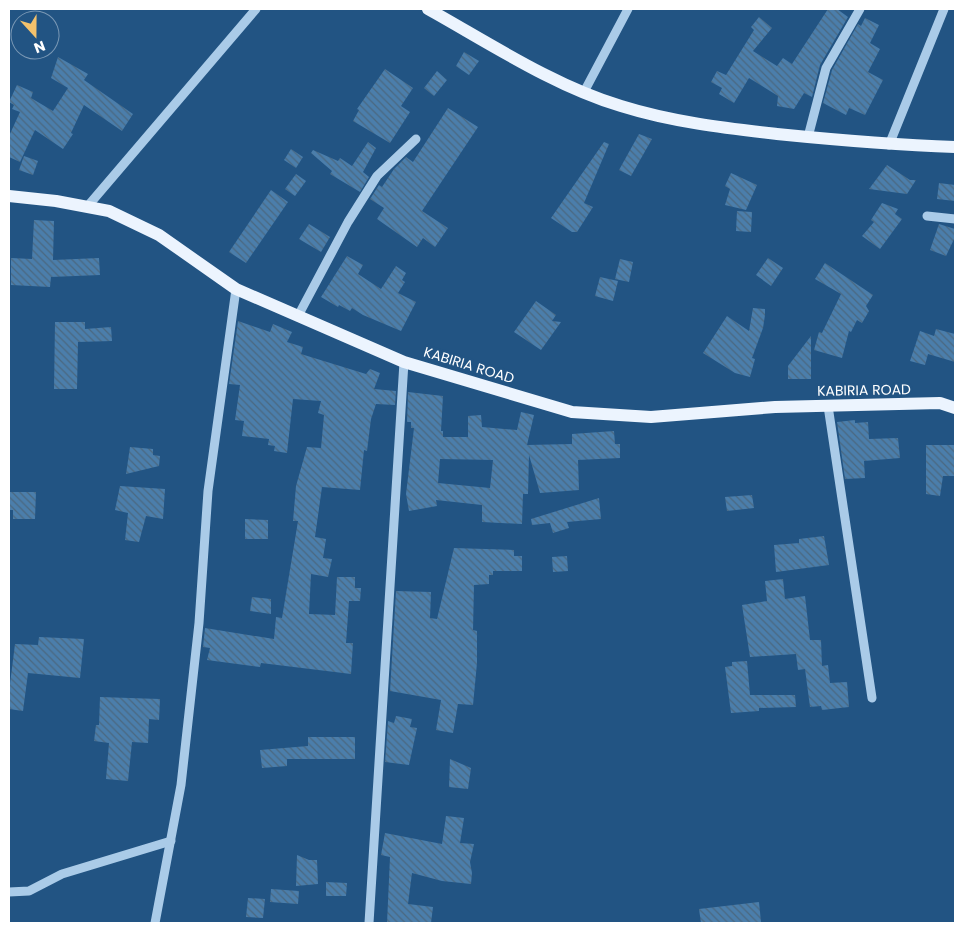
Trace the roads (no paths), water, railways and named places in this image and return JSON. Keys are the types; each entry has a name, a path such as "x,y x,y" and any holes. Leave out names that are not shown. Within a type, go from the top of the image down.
{"main road":[{"path":"428,9 517,59 584,92 621,106 699,125 889,145 955,148"},
{"name":"KABIRIA ROAD","path":"9,196 109,212 159,235 236,290 404,362 572,412 652,417 775,407 940,403 955,408"}],"street":[{"path":"87,207 256,9"},
{"path":"584,92 628,9"},
{"path":"808,137 826,68 860,9"},
{"path":"889,145 944,9"},
{"path":"298,316 348,222 377,176 416,139"},
{"path":"927,216 955,219"},
{"path":"155,923 180,785 199,623 208,491 236,290"},
{"path":"369,923 404,362"},
{"path":"828,406 872,698"},
{"path":"9,892 29,891 62,874 171,841"}]}
